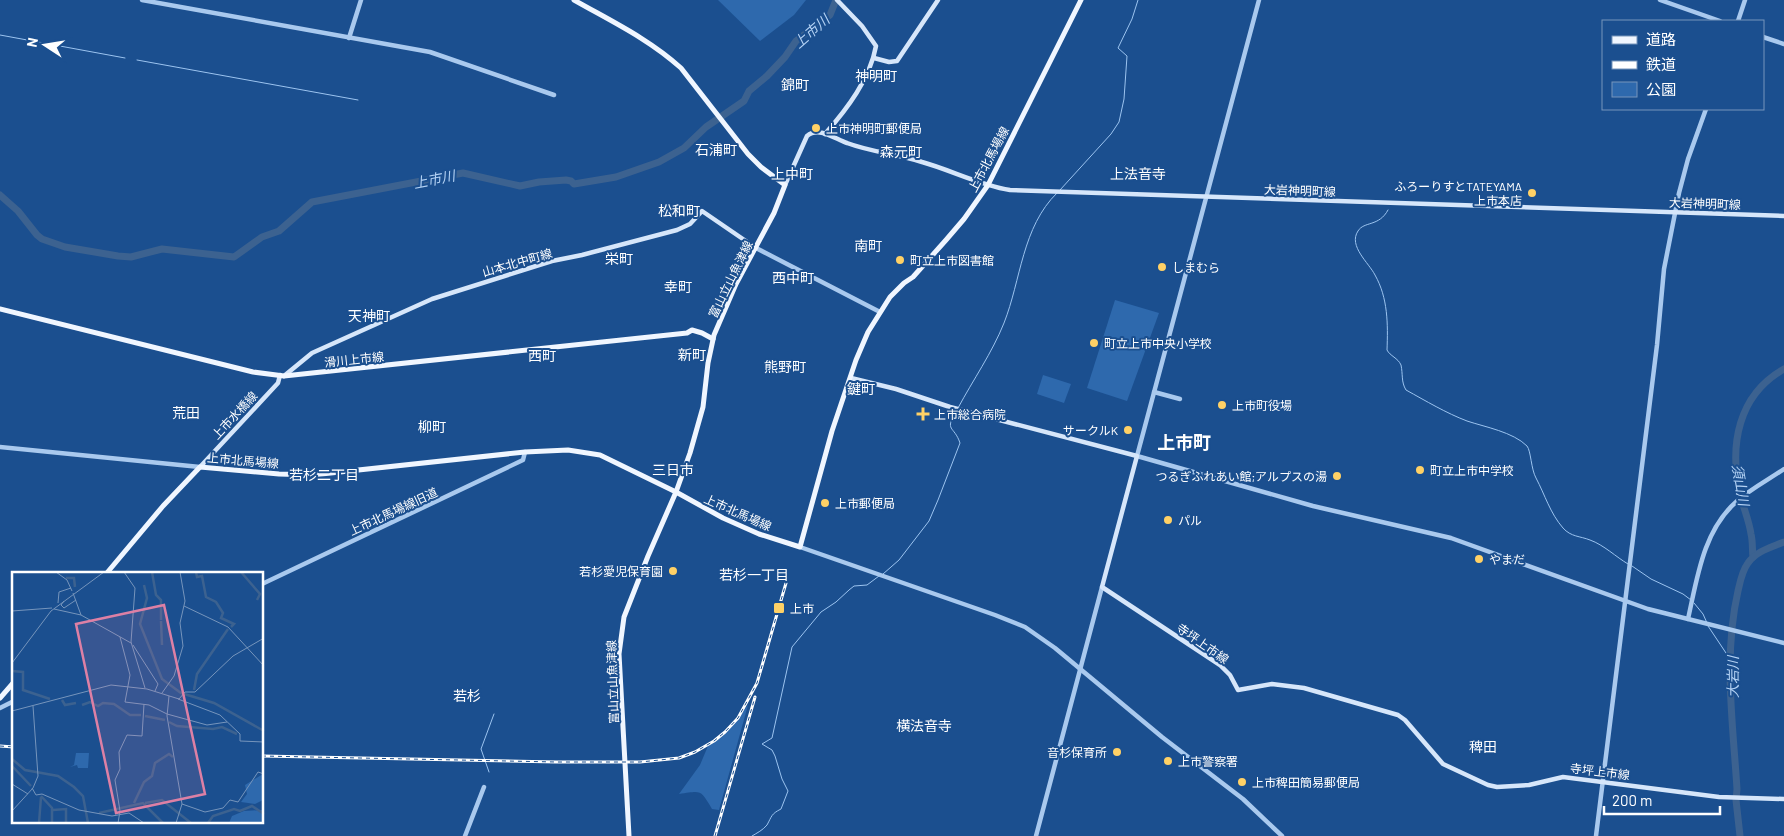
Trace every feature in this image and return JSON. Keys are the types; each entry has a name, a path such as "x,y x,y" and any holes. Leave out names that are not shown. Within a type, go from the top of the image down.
{"main road":[{"path":"574,0 655,47 681,68 760,167 786,185 807,136 811,133 825,134 854,96 874,58 876,46 862,26 838,0"},
{"path":"874,58 889,62 897,61 938,0"},
{"name":"上市北馬場線","path":"108,572 163,506 200,466 279,474 312,475 525,452 568,450 600,455 676,492 722,518 758,534 800,547 832,431 861,348 880,312 890,298 904,283 913,277 946,240 964,219 988,185 1081,0"},
{"name":"大岩神明町線","path":"825,134 846,143 954,171 988,185 1021,191 1784,216"},
{"name":"富山立山魚津線","path":"629,836 620,663 620,634 624,617 676,492 703,407 713,339 736,284 756,248 786,185"},
{"name":"山本北中町線","path":"282,375 312,353 432,299 552,261 677,230 690,224 702,211 756,248"},
{"name":"滑川上市線","path":"0,309 253,372 282,375 375,367 687,333 692,330 713,339"},
{"name":"上市水橋線","path":"200,466 278,383 282,375"},
{"path":"851,378 896,389 950,407 1137,456 1102,587"},
{"name":"寺坪上市線","path":"1102,587 1220,665 1230,674 1238,690 1272,684 1304,688 1398,715 1405,720 1443,764 1488,785 1497,787 1529,786 1563,777 1724,796 1784,799"},
{"path":"0,698 12,684"}],"street":[{"path":"142,0 432,53 554,95"},
{"path":"349,38 361,0"},
{"path":"1259,0 1137,456 1313,506 1451,538 1625,601 1784,643"},
{"path":"1660,0 1717,20"},
{"path":"1738,20 1745,0"},
{"path":"1764,37 1784,44"},
{"path":"1596,836 1657,345 1664,269 1683,176 1706,110"},
{"path":"756,248 880,312"},
{"path":"1154,392 1180,399"},
{"path":"0,447 200,466"},
{"name":"上市北馬場線旧道","path":"264,583 523,460 525,452"},
{"path":"1688,619 1705,550 1719,523 1743,496 1784,469"},
{"path":"800,547 1015,622 1040,637 1080,668 1162,737 1242,799 1282,836"},
{"path":"1036,836 1102,587"},
{"path":"0,708 12,702"},
{"path":"465,836 484,787"}],"green space":[{"path":"718,0 806,0 794,15 760,41"},
{"path":"1115,300 1159,313 1127,401 1087,388"},
{"path":"1043,375 1071,384 1064,403 1037,394"},
{"path":"748,705 719,810 712,809 700,793 679,794 700,765 708,746 728,730"}],"waterway":[{"name":"上市川","path":"0,195 18,211 37,235 42,239 65,247 131,257 162,249 234,257 262,237 279,231 312,202 463,173 520,186 539,182 566,180 574,184 616,177 659,162 684,148 706,127 744,101 749,91 785,57 796,41 830,15 836,0"},
{"path":"1060,190 1111,134 1119,122 1124,99 1127,56 1118,48 1132,19 1138,0"},
{"path":"0,35 125,58"},
{"path":"137,60 358,100"},
{"path":"958,408 988,356 1004,323 1029,238 1036,222 1045,207 1057,193"},
{"path":"1388,210 1380,219 1364,226 1358,231 1356,243 1360,254 1375,275 1383,293 1387,321 1387,350 1401,365 1406,390 1459,418 1507,434 1521,441 1528,448 1534,474 1551,510 1563,528 1572,535 1600,545 1628,564"},
{"name":"須山川","path":"1753,557 1750,529 1737,476 1737,440 1747,407 1756,393 1768,380 1784,369"},
{"path":"883,574 899,560 929,521 960,443 950,426 956,411"},
{"name":"大岩川","path":"1740,836 1736,800 1737,789 1730,690 1733,616 1740,580 1748,563 1760,552 1784,542"},
{"path":"1632,566 1651,579 1683,594 1691,600"},
{"path":"752,836 764,828 773,814 781,809 788,791 772,750 762,744 772,738 792,647 821,612 854,586 867,585 879,576"},
{"path":"1694,603 1703,614 1707,623"},
{"path":"1708,626 1730,659"},
{"path":"489,772 481,749 494,714"}],"railway":[{"path":"264,756 556,762 640,762 679,758 695,752 714,741 738,718 757,683 786,583"},
{"path":"715,836 755,697"},
{"path":"0,746 12,747"}],"place":[{"name":"上市神明町郵便局","path":"816,128"},
{"name":"ふろーりすとTATEYAMA 上市本店","path":"1532,193"},
{"name":"町立上市図書館","path":"900,260"},
{"name":"しまむら","path":"1162,267"},
{"name":"町立上市中央小学校","path":"1094,343"},
{"name":"上市町役場","path":"1222,405"},
{"name":"上市総合病院","path":"923,414"},
{"name":"サークルK","path":"1128,430"},
{"name":"町立上市中学校","path":"1420,470"},
{"name":"つるぎふれあい館;アルプスの湯","path":"1337,476"},
{"name":"上市郵便局","path":"825,503"},
{"name":"パル","path":"1168,520"},
{"name":"やまだ","path":"1479,559"},
{"name":"若杉愛児保育園","path":"673,571"},
{"name":"上市","path":"779,608"},
{"name":"音杉保育所","path":"1117,752"},
{"name":"上市警察署","path":"1168,761"},
{"name":"上市稗田簡易郵便局","path":"1242,782"}],"district":[{"name":"神明町","path":"876,75"},
{"name":"錦町","path":"795,84"},
{"name":"石浦町","path":"716,149"},
{"name":"森元町","path":"901,151"},
{"name":"上中町","path":"792,173"},
{"name":"上法音寺","path":"1138,173"},
{"name":"松和町","path":"679,210"},
{"name":"南町","path":"868,245"},
{"name":"栄町","path":"619,258"},
{"name":"西中町","path":"793,277"},
{"name":"幸町","path":"678,286"},
{"name":"天神町","path":"369,315"},
{"name":"新町","path":"692,354"},
{"name":"西町","path":"542,355"},
{"name":"熊野町","path":"785,366"},
{"name":"鍵町","path":"861,388"},
{"name":"荒田","path":"186,412"},
{"name":"柳町","path":"432,426"},
{"name":"上市町","path":"1184,442"},
{"name":"三日市","path":"673,469"},
{"name":"若杉二丁目","path":"324,474"},
{"name":"若杉一丁目","path":"754,574"},
{"name":"若杉","path":"467,695"},
{"name":"横法音寺","path":"924,725"},
{"name":"稗田","path":"1483,746"}]}
